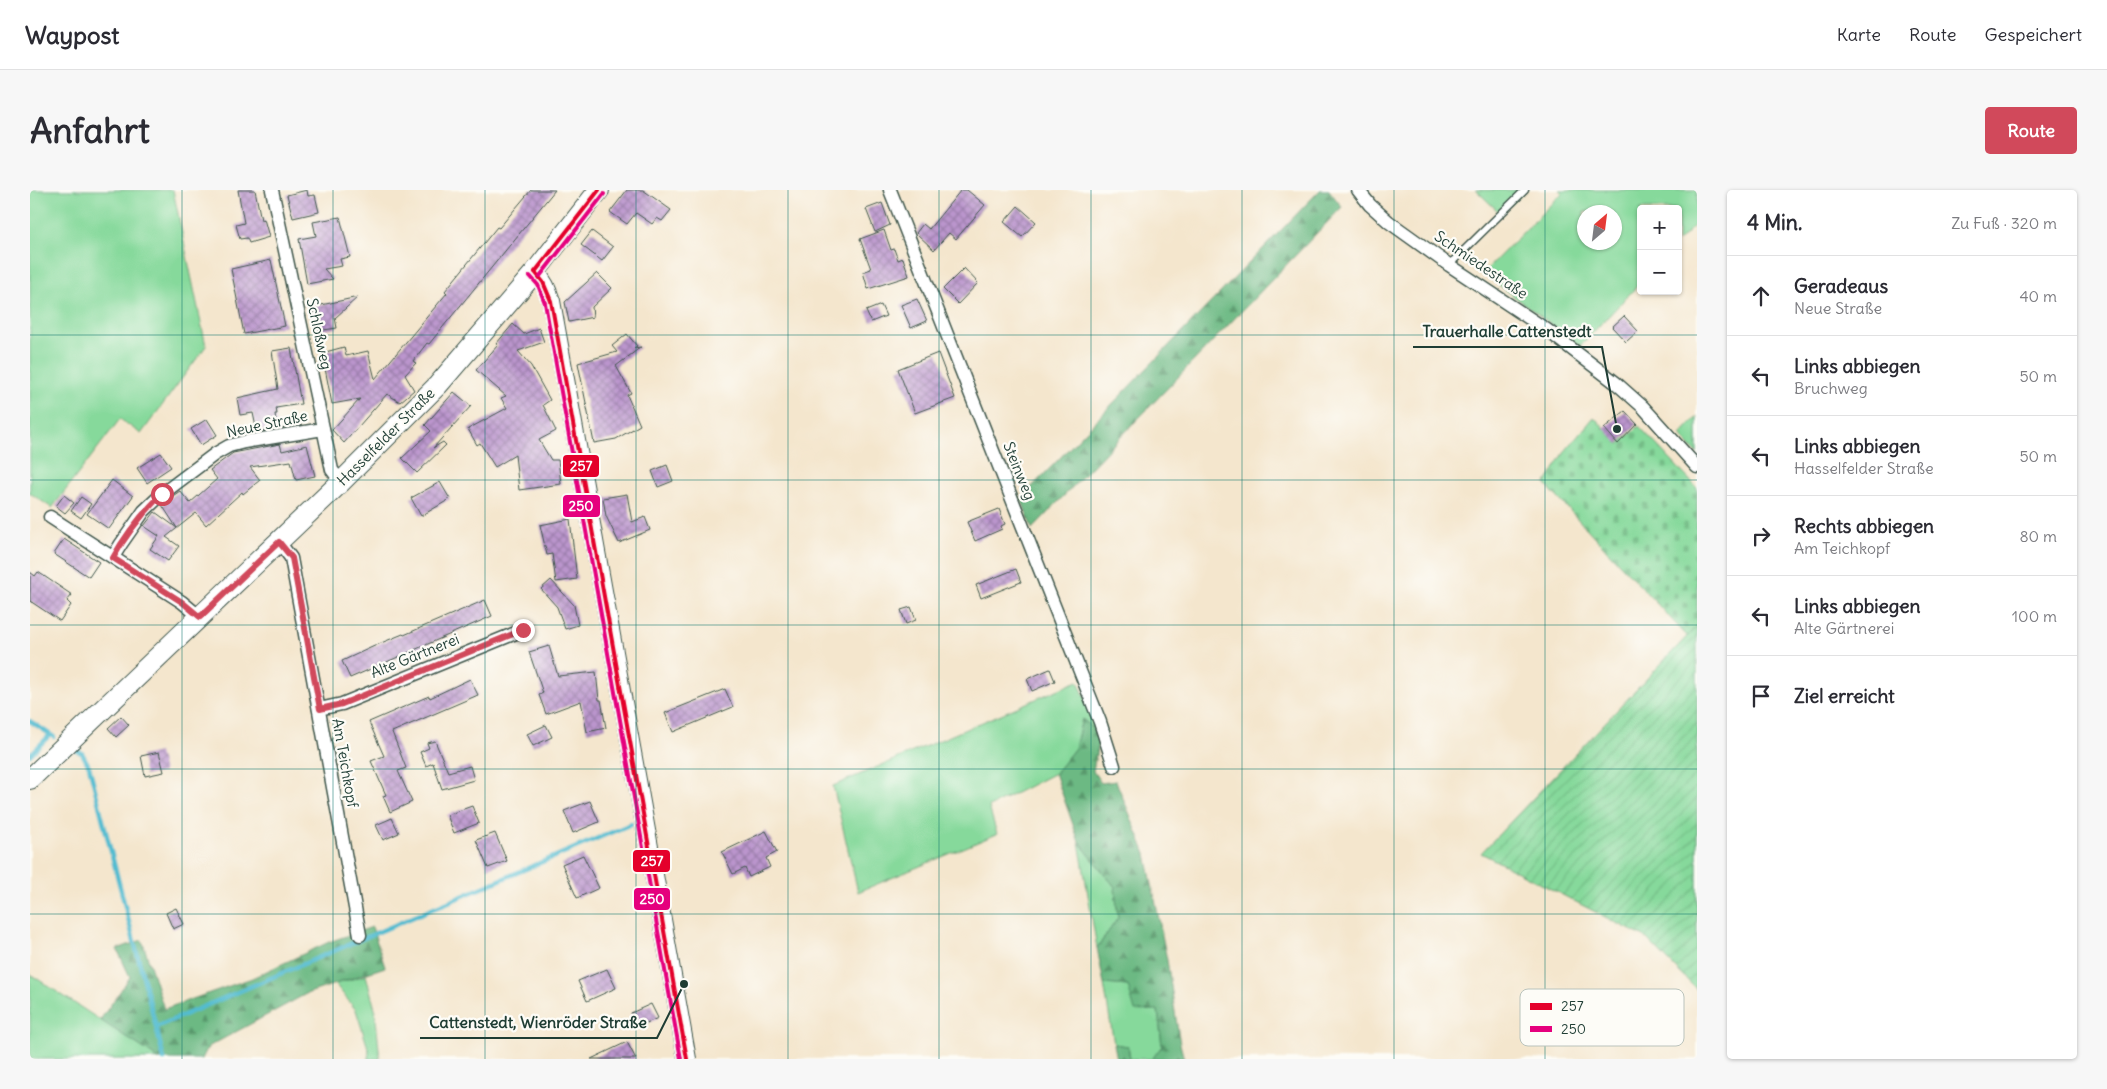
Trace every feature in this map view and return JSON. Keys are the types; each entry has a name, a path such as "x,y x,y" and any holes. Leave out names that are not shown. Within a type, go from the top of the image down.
{"main road":[{"name":"Hasselfelder Straße","path":"30,779 279,542 438,385 535,272 599,190"},
{"path":"535,272 541,278 550,301 687,1059"}],"street":[{"name":"Schloßweg","path":"272,190 332,470 341,482"},
{"name":"Steinweg","path":"890,190 1100,722 1114,766"},
{"name":"Schmiedestraße","path":"1358,190 1370,205 1389,222 1449,265 1547,330 1616,383 1643,407 1697,466"},
{"name":"Neue Straße","path":"113,558 144,511 162,494 215,454 237,444 323,429"},
{"path":"50,517 182,602 200,617"},
{"name":"Am Teichkopf","path":"279,542 292,558 360,935"},
{"name":"Alte Gärtnerei","path":"320,709 342,704 523,630"}],"lane":[{"path":"1449,265 1525,190"}],"green space":[{"path":"30,190 173,190 206,346 141,434 120,419 52,508 30,493"},
{"path":"1320,190 1329,190 1342,207 1032,529 1021,498"},
{"path":"1476,190 1526,190 1501,214"},
{"path":"1559,190 1696,190 1697,192 1697,223 1682,238 1682,205 1637,205 1637,286 1580,346 1483,273 1562,193"},
{"path":"1594,417 1619,444 1639,426 1697,488 1697,626 1687,636 1545,484 1566,450"},
{"path":"1697,417 1697,454 1680,435"},
{"path":"1697,626 1697,990 1646,938 1481,853"},
{"path":"1078,681 1100,733 1082,719 1075,748 1055,773 989,807 997,834 858,892 833,786"},
{"path":"1082,719 1100,733 1093,771 1101,783 1116,781 1146,854 1184,1059 1152,1059 1162,1046 1158,1010 1135,1011 1128,986 1104,984 1097,948 1118,918 1115,887 1079,842 1055,773 1075,748"},
{"path":"1079,842 1115,887 1118,918 1097,948"},
{"path":"372,927 385,967 306,994 208,1047 202,1059 155,1059 155,1056 100,1020 130,977 117,949 142,940 164,1009 252,978 329,942"},
{"path":"30,974 155,1056 155,1059 30,1059"},
{"path":"366,975 375,1009 380,1059 368,1059 369,1051 356,1010 335,984"},
{"path":"1104,984 1128,986 1158,1010 1162,1046 1152,1059 1130,1059 1128,1046 1114,1044"},
{"path":"1114,1044 1128,1046 1130,1059 1117,1059"}],"building":[{"path":"238,190 255,190 261,220 264,219 269,237 249,243 247,238 240,239 236,225 244,223"},
{"path":"307,190 308,196 315,195 319,212 293,218 287,195"},
{"path":"531,190 555,190 413,361 416,363 405,375 414,390 400,402 387,394 344,443 332,430 360,399 332,404 322,353 344,347 346,356 368,351 375,379 447,293 445,291 497,227 499,228"},
{"path":"627,190 643,190 671,210 662,221 657,218 652,224 636,213 627,224 610,212"},
{"path":"961,190 967,190 985,205 956,239 949,233 934,250 916,233 923,224 929,229"},
{"path":"882,203 890,225 875,232 866,209"},
{"path":"1018,206 1036,222 1022,237 1004,222"},
{"path":"340,217 350,257 340,259 342,266 324,269 333,279 307,284 299,239 316,236 313,222"},
{"path":"884,230 891,250 894,249 898,260 903,258 909,276 868,289 863,272 871,269 860,239"},
{"path":"592,231 613,247 602,261 581,245"},
{"path":"271,260 285,326 244,334 231,269"},
{"path":"964,268 978,283 958,304 943,289"},
{"path":"597,273 612,288 592,307 593,317 569,322 565,302"},
{"path":"358,297 335,318 337,328 317,331 312,307"},
{"path":"917,299 927,321 911,328 901,305"},
{"path":"881,305 886,316 871,322 866,311"},
{"path":"1624,316 1638,331 1626,342 1612,327"},
{"path":"513,324 524,334 539,328 544,342 518,351 531,366 550,400 543,405 556,431 539,440 551,460 558,460 561,484 519,490 515,455 495,467 480,443 477,445 468,429 507,408 501,398 506,396 476,370"},
{"path":"627,334 637,346 634,348 641,347 616,366 631,393 627,395 640,425 616,439 594,443 578,363 617,352 612,346"},
{"path":"291,348 301,404 276,408 277,428 257,432 253,413 240,415 237,398 278,389 272,351"},
{"path":"938,353 955,398 915,413 898,369"},
{"path":"454,392 471,406 433,448 443,442 446,445 417,473 402,458 431,431 425,425"},
{"path":"1625,411 1637,424 1618,444 1604,428"},
{"path":"207,419 217,435 201,445 191,429"},
{"path":"280,444 282,451 307,445 315,476 296,480 291,461 250,467 260,480 243,494 242,492 206,525 196,513 166,537 179,546 168,561 150,549 159,536 144,526 155,512 177,528 162,505 167,500 180,491 190,503 217,479 210,470 233,453"},
{"path":"161,453 171,467 147,483 137,468"},
{"path":"667,465 673,481 658,487 652,471"},
{"path":"112,480 133,496 109,529 87,514"},
{"path":"440,482 450,499 421,516 411,498"},
{"path":"627,494 632,522 645,517 650,530 619,543 606,516 603,498"},
{"path":"64,495 74,503 65,513 56,506"},
{"path":"81,497 91,504 81,518 71,511"},
{"path":"999,509 1005,524 1001,526 1002,529 975,541 967,522"},
{"path":"570,519 577,579 556,582 552,554 547,555 540,525"},
{"path":"64,539 99,562 89,577 54,554"},
{"path":"1016,569 1021,582 981,598 976,585"},
{"path":"30,572 35,576 38,572 72,595 67,601 71,605 60,621 30,601"},
{"path":"551,580 574,605 578,625 565,629 557,607 541,589"},
{"path":"485,600 492,616 350,678 342,661"},
{"path":"911,607 916,620 906,624 901,610"},
{"path":"549,646 558,676 596,672 599,700 601,700 606,728 587,732 581,701 546,714 539,695 543,693 529,652"},
{"path":"1050,669 1055,681 1032,691 1027,679"},
{"path":"470,679 478,695 392,732 406,768 398,771 412,802 390,812 383,796 386,795 371,761 384,756 369,722 429,696 430,698"},
{"path":"725,689 733,707 673,732 665,713"},
{"path":"121,716 129,725 116,737 108,728"},
{"path":"546,725 552,737 533,746 527,734"},
{"path":"435,741 448,772 470,766 474,780 442,789 433,763 426,766 420,752 429,748 427,743"},
{"path":"159,752 164,772 145,776 141,756"},
{"path":"590,801 599,822 573,833 564,811"},
{"path":"472,806 479,823 454,833 447,815"},
{"path":"392,818 399,833 383,840 376,825"},
{"path":"766,831 777,852 766,858 770,867 749,877 745,868 733,874 722,852"},
{"path":"495,833 507,861 488,868 476,840"},
{"path":"583,855 599,888 577,898 562,864"},
{"path":"176,908 184,924 173,929 166,913"},
{"path":"607,969 616,988 587,1001 578,981"},
{"path":"651,1004 658,1018 637,1027 631,1013"},
{"path":"627,1042 636,1059 591,1059"}],"waterway":[{"path":"30,721 54,737"},
{"path":"30,755 50,735"},
{"path":"77,751 82,753 89,766 156,1027"},
{"path":"164,1059 156,1027 631,824"}],"transit line":[{"name":"257","path":"535,272 599,190"},
{"name":"250","path":"540,276 604,194"},
{"name":"257","path":"535,272 543,282 551,301 687,1059"},
{"name":"250","path":"530,276 538,285 545,303 681,1059"}],"place":[{"name":"Trauerhalle Cattenstedt","path":"1617,429"},
{"name":"Cattenstedt, Wienröder Straße","path":"684,984"}],"route":[{"path":"162,494 144,511 113,558 188,606 200,617 279,542 292,558 320,709 342,704 523,630"}]}
